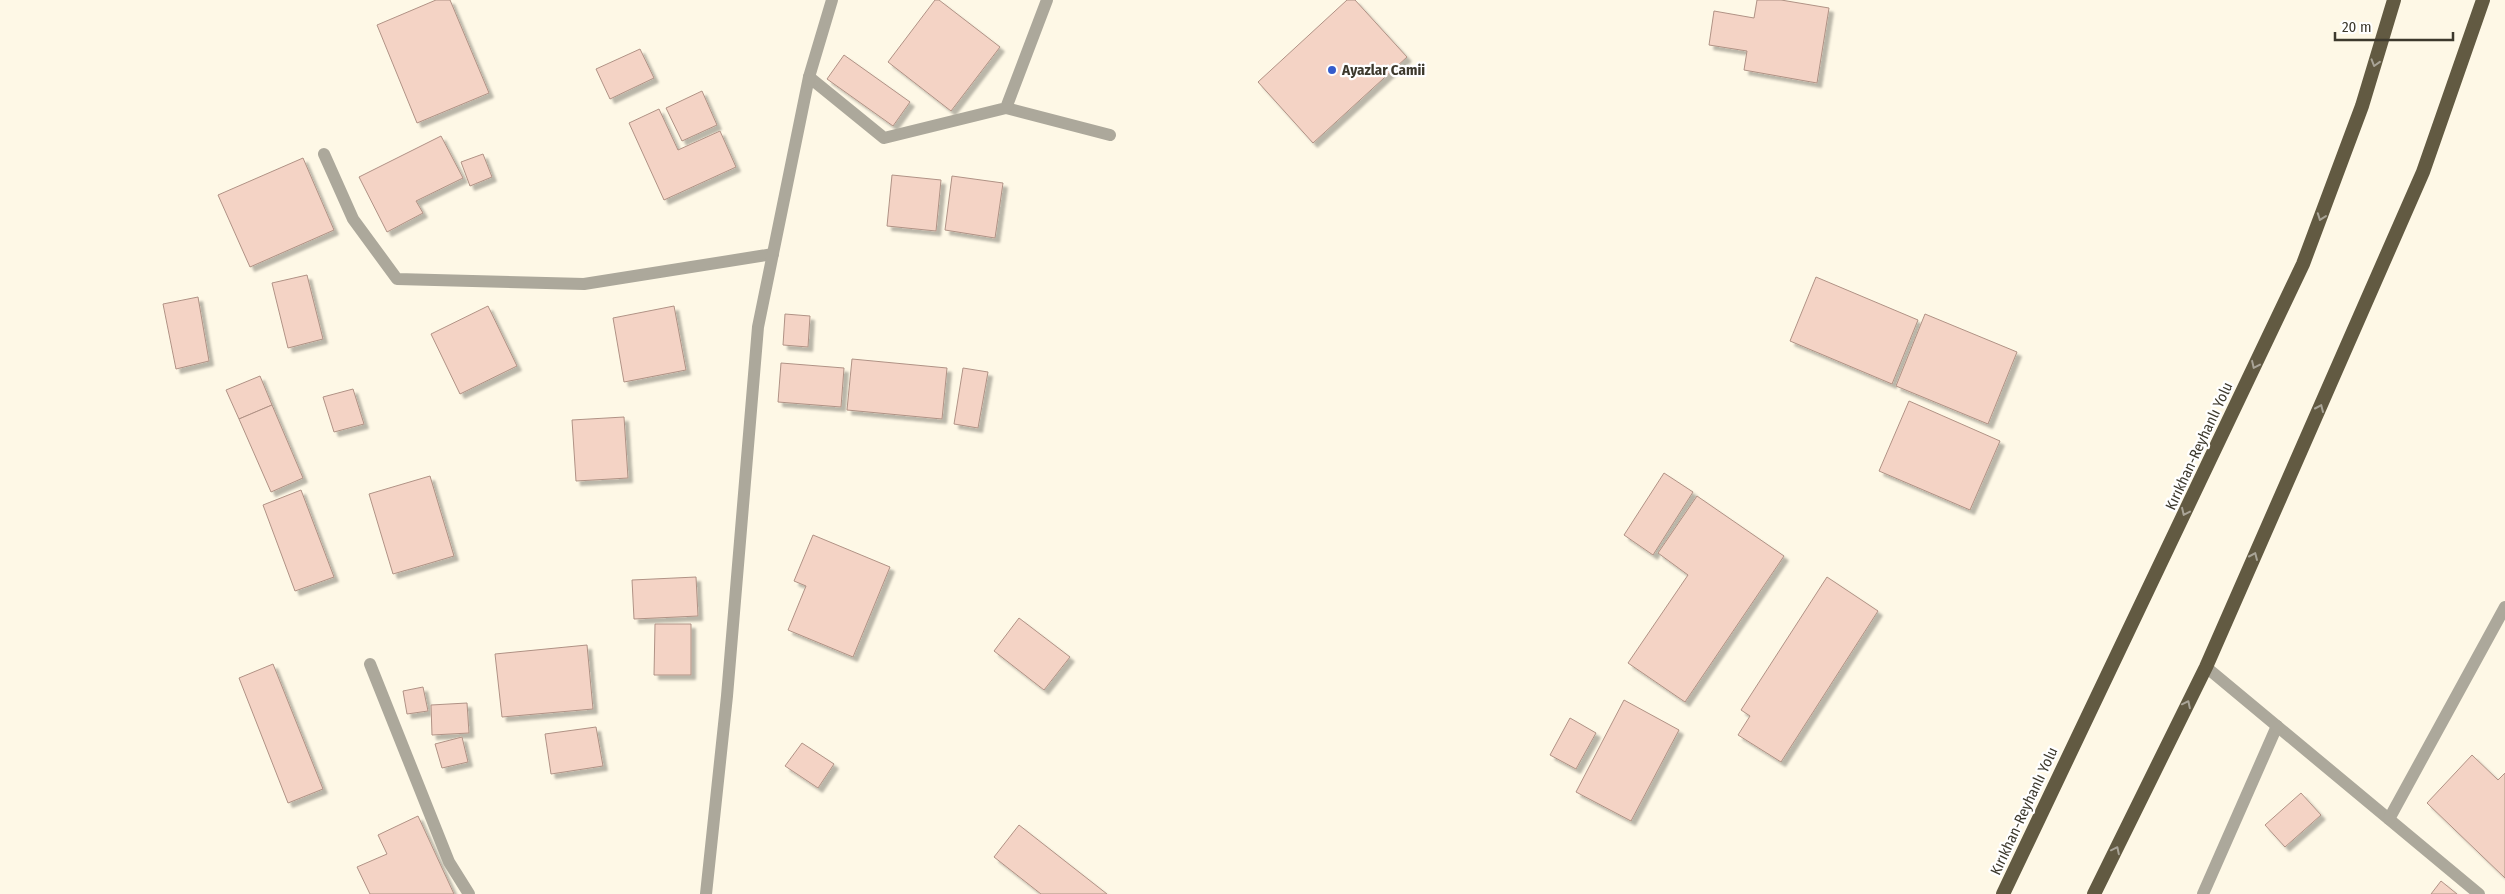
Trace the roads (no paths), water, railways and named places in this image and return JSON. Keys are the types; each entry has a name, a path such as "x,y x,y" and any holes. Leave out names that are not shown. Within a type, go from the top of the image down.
{"highway":[{"name":"Kırıkhan-Reyhanlı Yolu","path":"2003,894 2303,264 2362,106 2394,0"},
{"path":"2094,894 2206,666 2423,172 2483,0"}],"street":[{"path":"706,894 727,696 758,327 809,76 832,0"},
{"path":"1006,108 1047,0"},
{"path":"809,76 884,138 1006,108 1110,136"},
{"path":"324,154 353,219 397,279 584,284 773,254"},
{"path":"2389,819 2505,607"},
{"path":"370,664 449,862 469,894"},
{"path":"2206,666 2479,894"},
{"path":"2203,894 2277,726"}],"place":[{"name":"Ayazlar Camii","path":"1332,70"}]}
